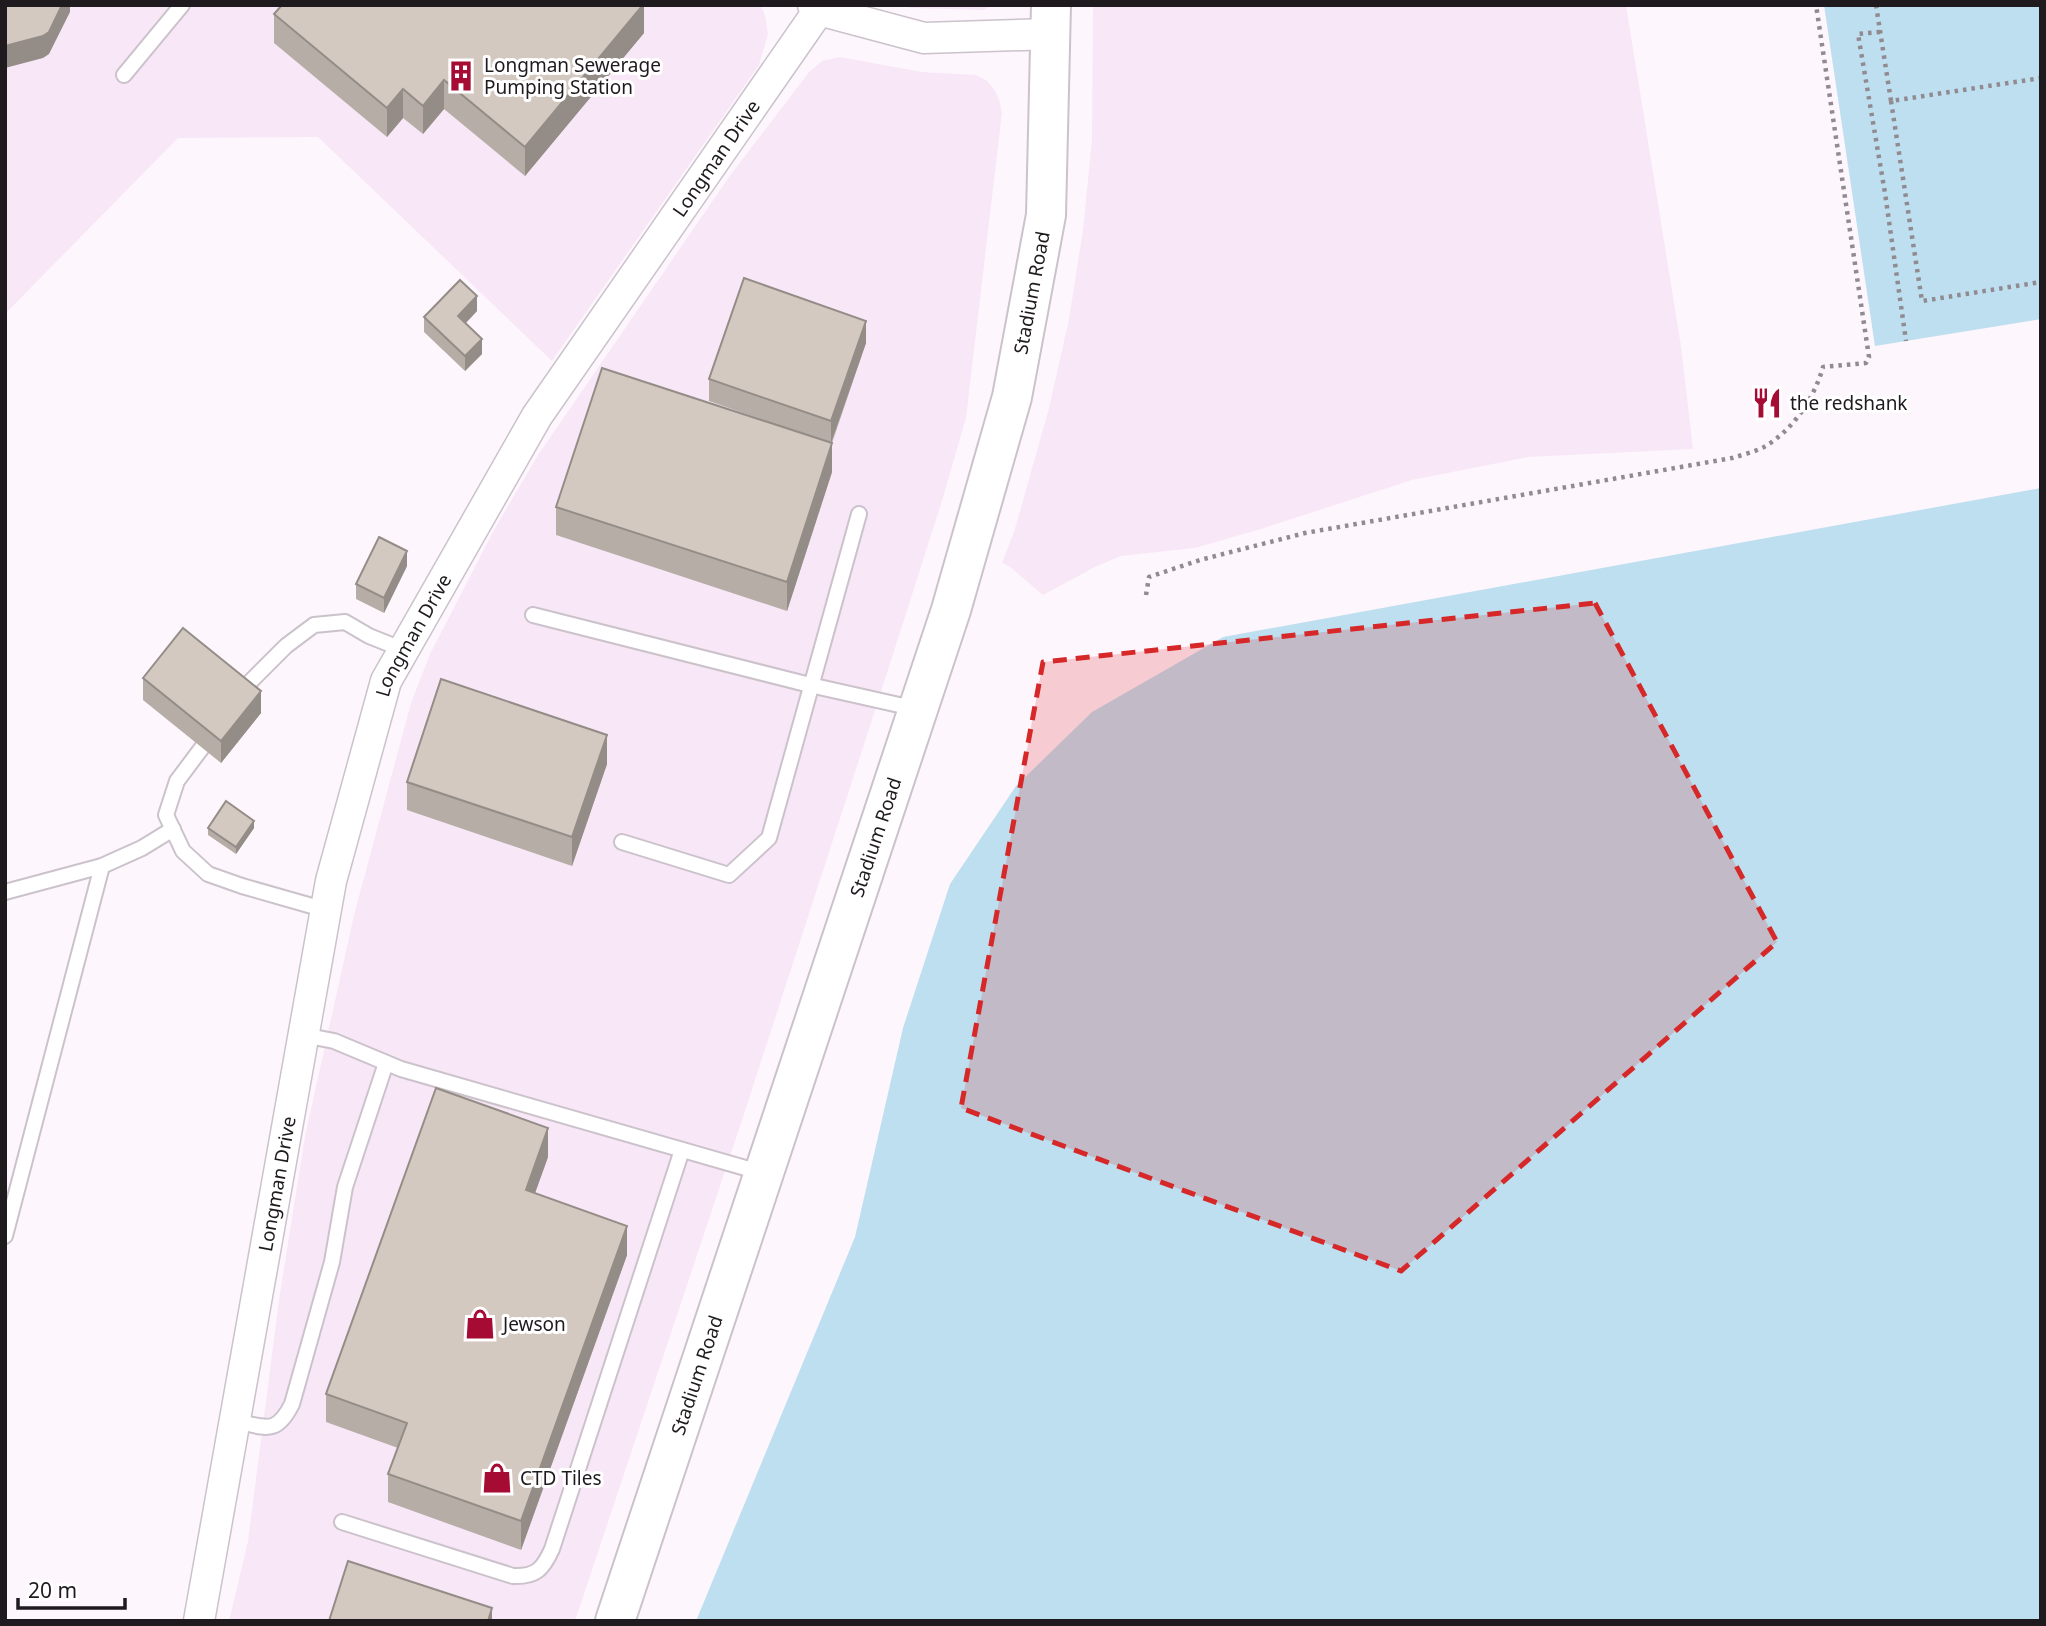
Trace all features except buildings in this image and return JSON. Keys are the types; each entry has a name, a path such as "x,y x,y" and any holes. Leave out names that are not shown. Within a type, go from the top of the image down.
{"street":[{"name":"Longman Drive","path":"199,1621 331,881 386,681 537,416 816,8 924,38 1051,20"},
{"name":"Stadium Road","path":"615,1621 951,610 1012,397 1046,215 1051,20"}],"lane":[{"path":"124,75 182,5"},
{"path":"622,842 729,875 769,838 859,514"},
{"path":"533,615 810,685 918,709"},
{"path":"235,704 251,681 286,646 314,625 345,622 369,636 404,650"},
{"path":"218,726 177,781 166,815 183,851 208,874 326,910"},
{"path":"5,892 103,866 142,848 173,829"},
{"path":"5,1236 103,866"},
{"path":"303,1035 334,1041 401,1069 763,1173"},
{"path":"235,1421 274,1426 286,1416 292,1404 332,1262 345,1187 386,1063"},
{"path":"342,1521 513,1576 537,1572 552,1549 682,1150"}],"path":[{"path":"1146,595 1149,577 1200,559 1305,533 1732,458 1761,449 1782,435 1797,418 1810,398 1823,367 1866,363 1870,357 1816,5"},
{"path":"1876,5 1922,301 2041,282"},
{"path":"1880,32 1858,34 1885,193 1906,341"},
{"path":"1891,101 2041,78"}],"highlighted area":[{"path":"1595,603 1777,942 1401,1271 961,1108 1043,662"}],"shaded area":[{"path":"5,5 760,5 765,15 768,34 759,65 552,361 318,137 178,138 5,314"},
{"path":"900,5 994,5 983,10 911,8"},
{"path":"1093,5 1626,5 1681,346 1693,449 1528,457 1412,480 1195,548 1121,556 1043,595 1002,563 1014,532 1048,412 1069,319 1083,230 1092,139"},
{"path":"840,57 922,72 976,75 986,80 999,99 1002,113 966,418 942,501 743,1117 575,1621 229,1621 248,1541 279,1300 305,1136 354,915 411,703 430,654 495,528 538,455 729,177 809,72 822,61"}],"water":[{"path":"1824,5 2041,5 2041,319 1875,346"},
{"path":"2041,488 2041,1621 696,1621 855,1237 903,1028 950,884 1016,786 1092,712 1223,637"}],"place":[{"name":"Longman Sewerage Pumping Station","path":"461,76"},
{"name":"the redshank","path":"1767,403"},
{"name":"Jewson","path":"480,1324"},
{"name":"CTD Tiles","path":"497,1478"}]}
